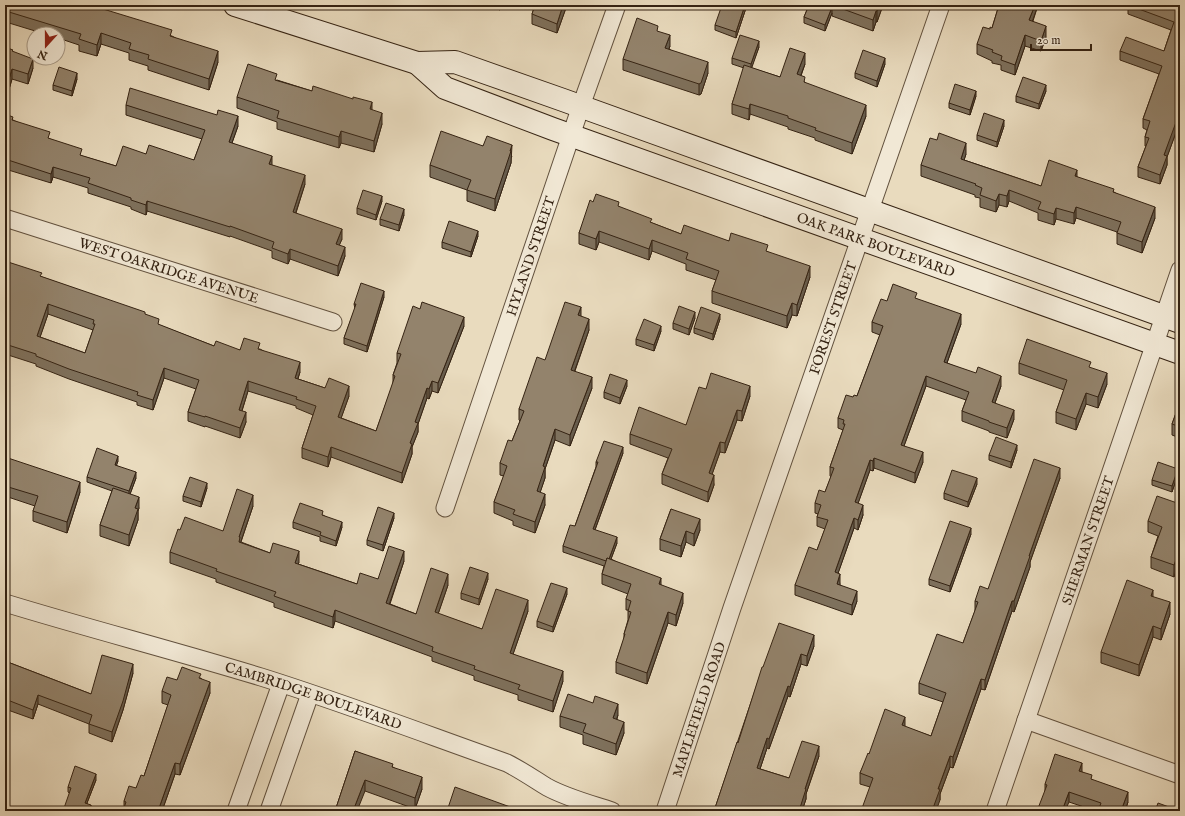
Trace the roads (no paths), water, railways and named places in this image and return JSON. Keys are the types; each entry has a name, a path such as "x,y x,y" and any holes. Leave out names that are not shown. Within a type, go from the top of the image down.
{"street":[{"path":"235,5 417,63"},
{"name":"HYLAND STREET","path":"445,508 581,106 617,5"},
{"name":"FOREST STREET","path":"732,608 941,5"},
{"name":"OAK PARK BOULEVARD","path":"417,63 455,62 581,106 1172,320"},
{"name":"OAK PARK BOULEVARD","path":"417,63 445,88 1180,353"},
{"name":"WEST OAKRIDGE AVENUE","path":"5,218 333,322"},
{"name":"SHERMAN STREET","path":"995,811 1155,344 1172,320 1180,270"},
{"name":"CAMBRIDGE BOULEVARD","path":"5,604 189,656 310,694 507,763 518,768 548,787 565,795 612,811"},
{"name":"MAPLEFIELD ROAD","path":"665,811 732,608"},
{"path":"236,811 280,684"},
{"path":"269,811 310,694"},
{"path":"1026,720 1180,775"}]}
